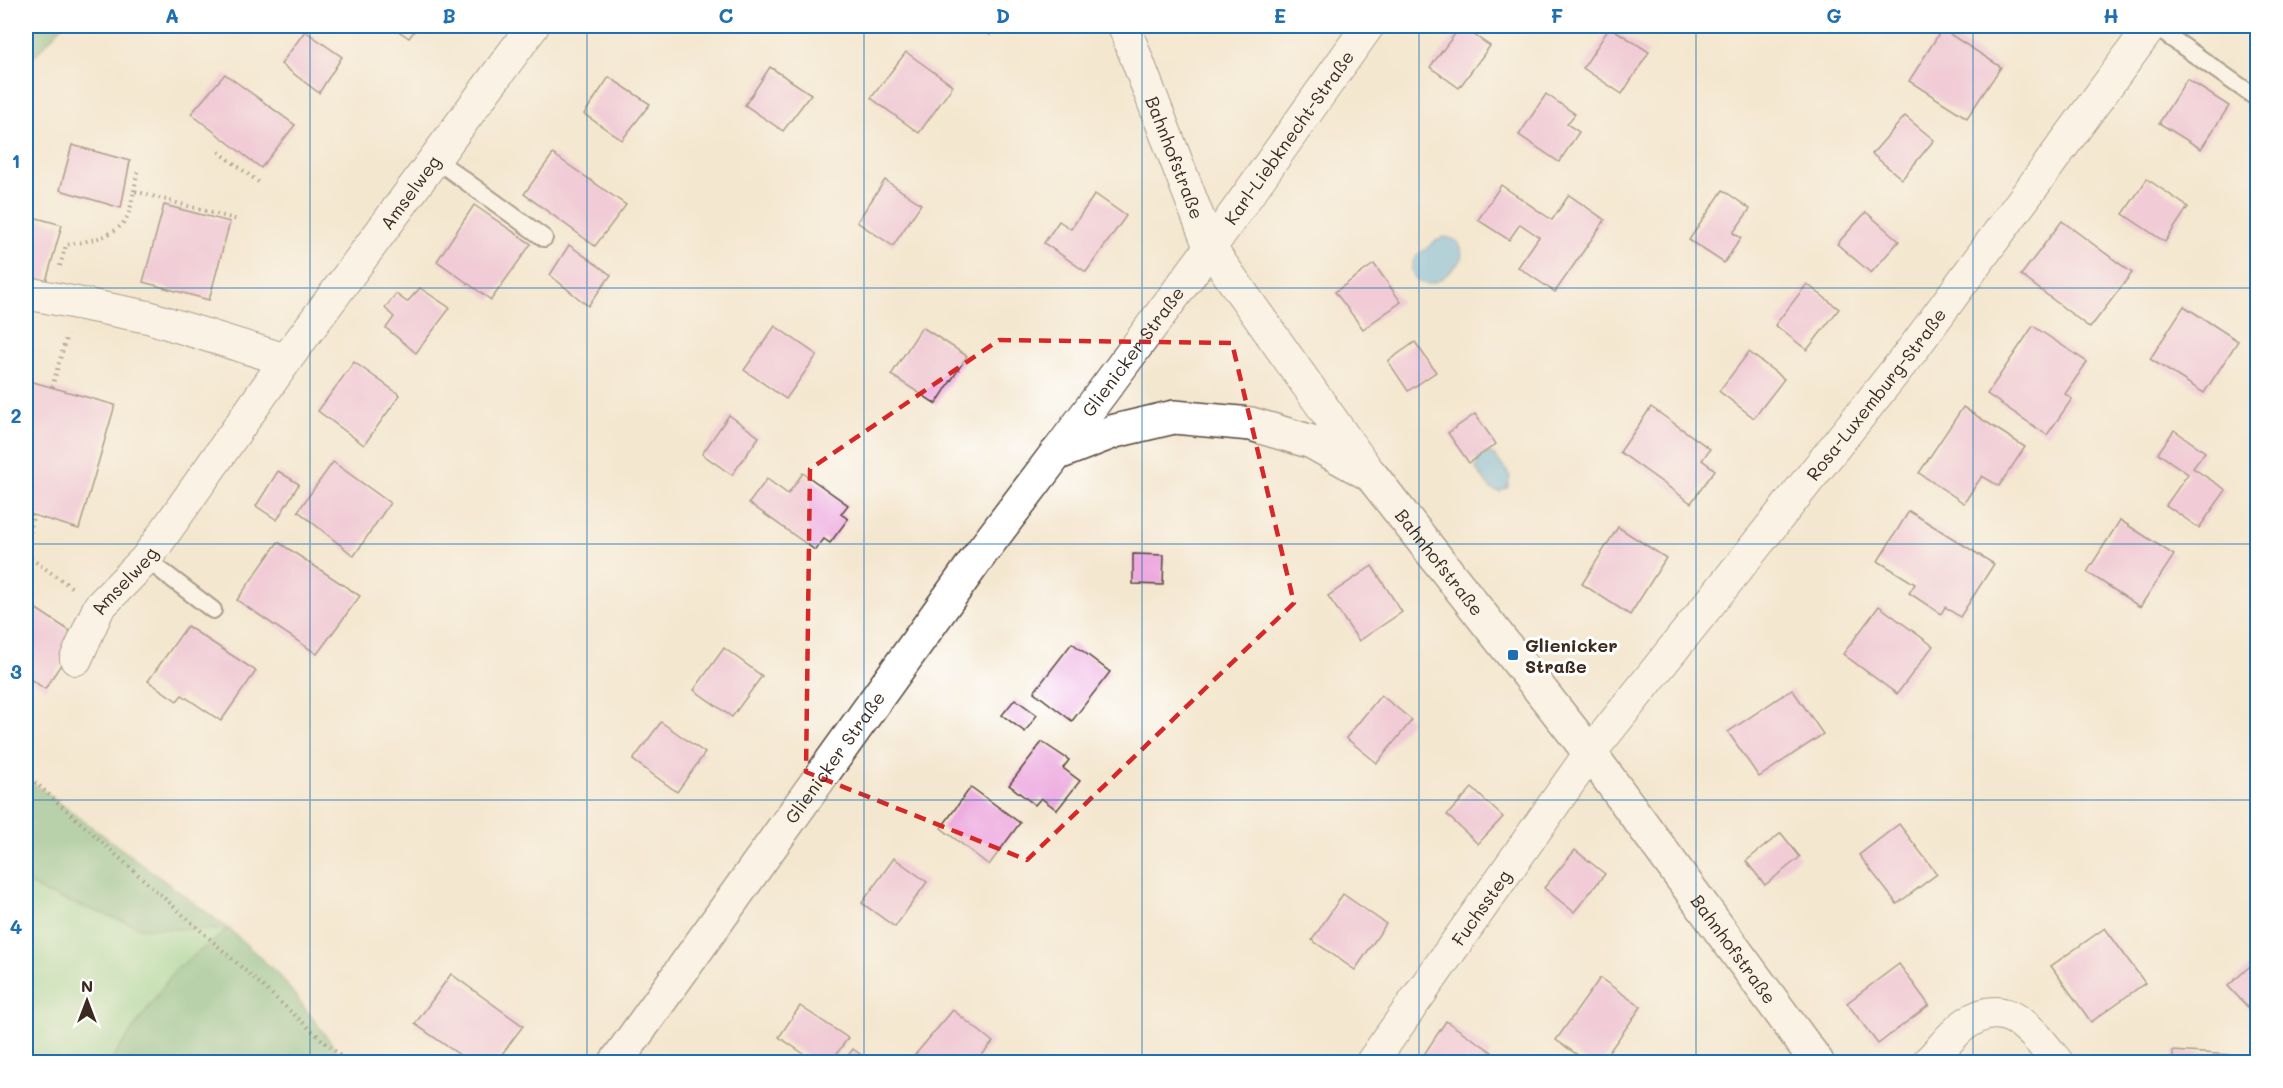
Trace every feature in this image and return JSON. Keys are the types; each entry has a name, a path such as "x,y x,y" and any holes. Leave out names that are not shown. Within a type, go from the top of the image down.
{"street":[{"name":"Amselweg","path":"76,660 99,607 146,559 286,360 533,26"},
{"name":"Bahnhofstraße","path":"1124,26 1210,248 1371,475 1590,753 1817,1062"},
{"name":"Karl-Liebknecht-Straße","path":"1210,248 1368,26"},
{"name":"Rosa-Luxemburg-Straße","path":"1590,753 1913,349 2152,26"},
{"name":"Glienicker Straße","path":"616,1062 981,553 1210,248"},
{"path":"26,293 148,317 286,360"},
{"name":"Glienicker Straße","path":"1056,454 1115,431 1174,417 1251,424 1312,442 1371,475"},
{"name":"Fuchssteg","path":"1372,1062 1590,753"},
{"path":"1928,1062 1966,1023 1986,1013 2013,1016 2024,1024 2057,1062"}],"lane":[{"path":"2152,26 2258,99"},
{"path":"435,159 544,238"},
{"path":"146,559 213,609"}],"path":[{"path":"219,152 261,184"},
{"path":"58,276 66,245 106,236 128,216 138,168"},
{"path":"134,191 238,220"},
{"path":"52,387 76,303"},
{"path":"33,515 26,555 99,607"},
{"path":"26,774 347,1062"}],"highlighted area":[{"path":"999,340 1232,343 1294,603 1027,860 806,772 810,469"}],"green space":[{"path":"26,26 62,26 32,59 26,73"},
{"path":"26,778 229,929 280,976 346,1062 110,1062 175,970 228,930 142,928 48,894 26,882"},
{"path":"26,882 48,894 142,928 229,929 175,970 110,1062 26,1062"}],"water":[{"path":"1444,237 1453,239 1458,244 1461,259 1451,271 1436,282 1427,284 1419,282 1412,272 1414,260 1424,250"},
{"path":"1489,453 1495,456 1510,476 1508,487 1500,492 1491,489 1476,469 1478,458"}],"building":[{"path":"391,26 418,26 409,38"},
{"path":"976,26 996,26 990,35"},
{"path":"1461,26 1490,46 1459,88 1430,67"},
{"path":"1610,27 1649,52 1622,94 1583,68"},
{"path":"1942,29 2001,67 1967,118 1909,81"},
{"path":"305,31 342,57 319,93 281,64"},
{"path":"906,52 953,86 919,133 871,98"},
{"path":"770,67 811,94 783,131 745,105"},
{"path":"225,74 295,125 261,168 191,114"},
{"path":"609,77 650,104 622,140 584,114"},
{"path":"2187,79 2229,106 2201,149 2159,123"},
{"path":"1546,94 1575,114 1567,124 1579,132 1559,162 1519,135"},
{"path":"1905,116 1934,140 1902,179 1872,154"},
{"path":"72,145 130,161 121,208 60,190"},
{"path":"553,154 626,205 595,246 524,194"},
{"path":"2147,179 2188,207 2165,242 2123,214"},
{"path":"885,180 921,204 893,246 857,222"},
{"path":"1501,185 1552,220 1569,195 1605,220 1555,292 1518,267 1539,237 1520,224 1509,240 1478,220"},
{"path":"1723,190 1750,209 1733,233 1741,238 1724,263 1689,240"},
{"path":"1095,194 1126,216 1086,272 1044,243 1059,221 1071,229"},
{"path":"164,205 230,222 209,300 143,282"},
{"path":"474,205 531,244 491,300 437,261"},
{"path":"1866,212 1899,241 1871,273 1837,244"},
{"path":"26,215 62,225 45,285 26,280"},
{"path":"2062,221 2132,273 2090,328 2021,275"},
{"path":"569,245 611,275 588,306 550,275"},
{"path":"1374,264 1401,302 1363,329 1335,292"},
{"path":"1807,284 1839,309 1807,350 1775,325"},
{"path":"420,288 450,308 416,353 386,328 394,317 385,308 396,294 407,302"},
{"path":"2184,306 2238,341 2204,393 2150,359"},
{"path":"775,326 817,355 786,399 744,370"},
{"path":"2033,326 2087,362 2065,394 2072,399 2047,435 1987,394"},
{"path":"922,327 967,356 936,404 891,375"},
{"path":"1415,342 1436,372 1408,391 1388,361"},
{"path":"1749,352 1784,379 1754,418 1719,391"},
{"path":"354,362 400,395 364,445 318,411"},
{"path":"26,380 115,405 79,529 26,513"},
{"path":"1651,407 1710,449 1702,460 1715,470 1691,503 1620,452"},
{"path":"1963,407 2025,447 1999,486 1982,476 1964,503 1919,473"},
{"path":"1475,414 1496,444 1469,463 1448,433"},
{"path":"729,415 759,437 732,475 702,454"},
{"path":"2174,430 2205,452 2193,468 2226,490 2199,528 2166,505 2188,474 2158,453"},
{"path":"333,462 390,503 354,556 298,511"},
{"path":"278,471 299,484 277,520 256,506"},
{"path":"803,473 848,505 841,514 848,519 830,543 824,539 815,550 749,503 767,479 788,494"},
{"path":"1909,511 1994,564 1960,617 1945,607 1941,614 1909,593 1915,584 1878,561"},
{"path":"2120,520 2174,555 2140,607 2087,572"},
{"path":"1618,527 1666,558 1630,615 1582,584"},
{"path":"278,542 360,596 317,654 237,600"},
{"path":"1133,554 1164,555 1163,585 1133,584"},
{"path":"1372,566 1402,612 1359,641 1328,596"},
{"path":"26,602 79,637 45,689 26,676"},
{"path":"1879,606 1933,646 1897,694 1843,654"},
{"path":"187,626 256,671 221,721 182,695 177,701 148,681"},
{"path":"1072,643 1110,672 1072,721 1034,692"},
{"path":"724,648 762,676 732,717 694,690"},
{"path":"1792,689 1823,734 1759,777 1728,732"},
{"path":"1381,695 1412,720 1377,763 1346,738"},
{"path":"1015,699 1037,715 1025,732 1002,715"},
{"path":"661,722 705,753 677,792 633,760"},
{"path":"1042,742 1069,760 1063,768 1080,781 1057,810 1041,798 1035,805 1009,785"},
{"path":"971,787 1020,823 989,865 941,828"},
{"path":"1472,788 1503,817 1478,844 1447,815"},
{"path":"1899,824 1937,874 1897,904 1859,855"},
{"path":"1781,833 1800,857 1765,885 1746,861"},
{"path":"1575,850 1605,874 1574,912 1544,888"},
{"path":"894,858 927,882 895,927 862,903"},
{"path":"1343,894 1386,924 1355,970 1312,940"},
{"path":"2105,928 2145,983 2091,1022 2051,966"},
{"path":"2258,959 2258,1018 2228,986"},
{"path":"1899,964 1929,1005 1878,1044 1847,1003"},
{"path":"451,974 523,1026 496,1062 470,1062 415,1024"},
{"path":"1600,978 1641,1007 1602,1062 1588,1062 1556,1040"},
{"path":"800,1006 848,1038 831,1062 816,1062 779,1037"},
{"path":"953,1010 993,1042 976,1062 922,1062 914,1056"},
{"path":"1446,1021 1492,1052 1485,1062 1419,1062"},
{"path":"853,1049 871,1062 843,1062"},
{"path":"2173,1051 2232,1055 2232,1062 2173,1062"}],"place":[{"name":"Glienicker Straße","path":"1513,655"}]}
